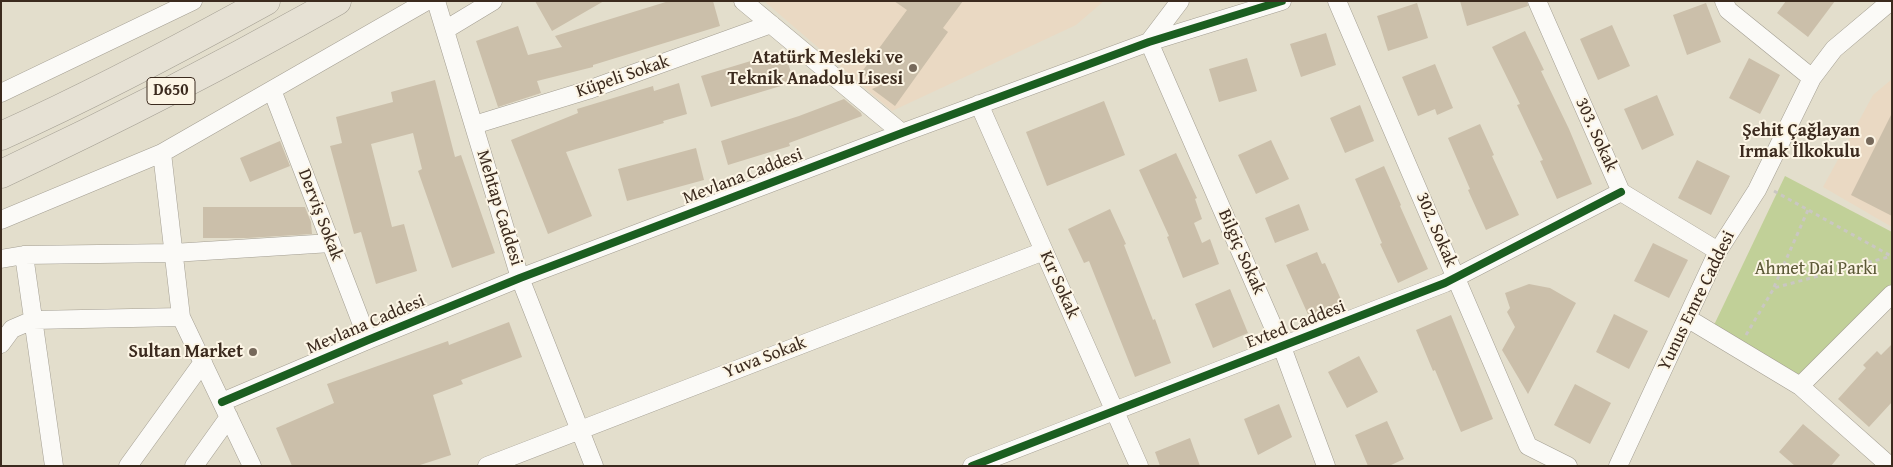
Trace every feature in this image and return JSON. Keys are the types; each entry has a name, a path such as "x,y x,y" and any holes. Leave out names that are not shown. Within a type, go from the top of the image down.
{"highway":[{"name":"D650","path":"1,136 63,108 165,57 266,1"},
{"name":"D650","path":"1,174 114,120 241,55 338,1"}],"street":[{"path":"1,92 193,1"},
{"path":"1,220 162,154 427,1"},
{"name":"Mehtap Caddesi","path":"436,1 520,278 594,466"},
{"path":"445,30 493,1"},
{"path":"743,1 902,133"},
{"path":"1149,42 1180,1"},
{"name":"Mevlana Caddesi","path":"226,409 368,340 520,278 979,104 1149,42 1282,1"},
{"name":"302. Sokak","path":"1337,1 1528,446 1568,466"},
{"name":"303. Sokak","path":"1537,1 1621,192 1718,251"},
{"path":"1724,1 1728,10 1812,78"},
{"name":"Yunus Emre Caddesi","path":"1618,466 1718,251 1760,183 1812,78 1834,49 1890,1"},
{"name":"Küpeli Sokak","path":"474,125 588,90 771,24"},
{"name":"Bilgiç Sokak","path":"1149,42 1282,346 1326,466"},
{"name":"Derviş Sokak","path":"272,90 368,340"},
{"name":"Kır Sokak","path":"979,104 1139,466"},
{"path":"162,154 180,317 252,466"},
{"name":"Evted Caddesi","path":"972,466 1456,278 1621,192"},
{"path":"1,259 24,255 173,253 331,243"},
{"name":"Yuva Sokak","path":"486,466 1044,251"},
{"path":"24,255 54,466"},
{"path":"1800,386 1892,294"},
{"path":"1,344 12,329 33,320 180,317"},
{"path":"1687,318 1800,386 1890,466"},
{"path":"128,466 203,362"},
{"path":"194,466 226,409"}],"path":[{"path":"1760,183 1892,256"},
{"path":"1738,348 1774,288 1808,210"},
{"path":"1774,288 1892,256"}],"shaded area":[{"name":"Atatürk Mesleki ve Teknik Anadolu Lisesi","path":"764,1 1104,1 1076,25 892,111"},
{"name":"Şehit Çağlayan Irmak İlkokulu","path":"1892,79 1892,227 1823,187 1873,95"}],"green space":[{"name":"Ahmet Dai Parkı","path":"1785,176 1892,232 1892,289 1798,379 1714,325"}],"building":[{"path":"535,1 604,1 552,31"},
{"path":"669,1 713,1 720,26 593,65 593,67 537,81 541,93 498,107 476,41 518,26 528,55 562,47 555,36"},
{"path":"894,1 963,1 943,28 948,32 895,106 872,89 879,86 861,73 907,10"},
{"path":"1460,1 1527,1 1528,6 1467,26"},
{"path":"1786,1 1835,1 1808,37 1777,13"},
{"path":"1417,3 1428,38 1388,51 1377,16"},
{"path":"1706,3 1721,42 1687,55 1673,15"},
{"path":"1612,25 1630,66 1598,80 1580,39"},
{"path":"1525,31 1544,70 1541,71 1569,129 1592,184 1557,199 1540,161 1543,160 1517,105 1520,104 1492,47"},
{"path":"1326,33 1336,65 1301,77 1290,44"},
{"path":"784,51 794,82 711,107 701,76"},
{"path":"1247,58 1257,91 1219,102 1209,69"},
{"path":"1749,58 1780,75 1760,114 1729,98"},
{"path":"1435,64 1453,108 1437,115 1435,109 1418,116 1402,77"},
{"path":"435,80 455,157 461,155 495,253 452,268 418,171 422,169 413,133 371,144 392,227 404,224 417,271 376,284 361,232 354,234 330,146 342,143 336,117 393,102 391,92"},
{"path":"679,83 687,114 663,121 664,123 566,152 592,216 548,234 511,140 578,113 577,109 653,86 654,91"},
{"path":"1657,95 1674,135 1642,150 1624,109"},
{"path":"844,99 862,116 789,143 790,146 728,165 721,141 799,116"},
{"path":"1104,101 1125,155 1047,186 1026,132"},
{"path":"1360,105 1374,141 1345,153 1330,118"},
{"name":"Şehit Çağlayan Irmak İlkokulu","path":"1892,113 1892,216 1851,195"},
{"path":"1480,124 1494,155 1492,156 1519,215 1486,230 1448,138"},
{"path":"1271,140 1289,179 1256,194 1238,155"},
{"path":"280,141 290,166 250,182 240,158"},
{"path":"696,148 704,180 627,201 618,169"},
{"path":"1176,153 1197,198 1195,199 1202,219 1194,223 1202,243 1210,239 1219,264 1183,278 1167,237 1169,236 1139,170"},
{"path":"1697,160 1730,176 1711,215 1678,198"},
{"path":"1384,166 1428,269 1398,283 1380,244 1382,243 1355,179"},
{"path":"1299,204 1309,230 1275,243 1265,218"},
{"path":"203,207 305,207 311,222 312,234 247,238 203,238"},
{"path":"1110,209 1126,244 1124,245 1171,363 1135,377 1089,261 1084,263 1068,229"},
{"path":"1653,243 1688,260 1669,298 1634,281"},
{"path":"1317,252 1322,264 1325,263 1343,304 1310,319 1286,265"},
{"path":"1529,284 1550,288 1576,303 1528,394 1502,350 1515,327 1507,312 1510,308 1505,293"},
{"path":"1230,289 1248,333 1213,348 1195,304"},
{"path":"1614,314 1648,331 1629,369 1596,352"},
{"path":"1451,315 1493,419 1461,432 1416,330"},
{"path":"509,322 522,357 461,380 463,384 433,395 451,455 417,466 292,466 276,428 334,403 327,384 448,341 449,345"},
{"path":"1892,344 1892,402 1869,427 1838,399 1866,368 1863,365 1877,351 1881,355"},
{"path":"1359,356 1378,392 1347,408 1328,372"},
{"path":"1575,384 1611,403 1590,444 1554,425"},
{"path":"1279,404 1292,437 1258,455 1244,419"},
{"path":"1387,421 1404,459 1389,466 1368,466 1355,435"},
{"path":"1803,424 1840,455 1831,466 1795,466 1779,452"},
{"path":"1190,438 1200,466 1160,466 1155,452"}],"cycle path":[{"path":"222,402 520,278 902,133 1149,42 1282,1"},
{"path":"972,466 1445,283 1621,192"}],"place":[{"name":"Atatürk Mesleki ve Teknik Anadolu Lisesi","path":"913,68"},
{"name":"Şehit Çağlayan Irmak İlkokulu","path":"1870,141"},
{"name":"Sultan Market","path":"253,352"}]}
